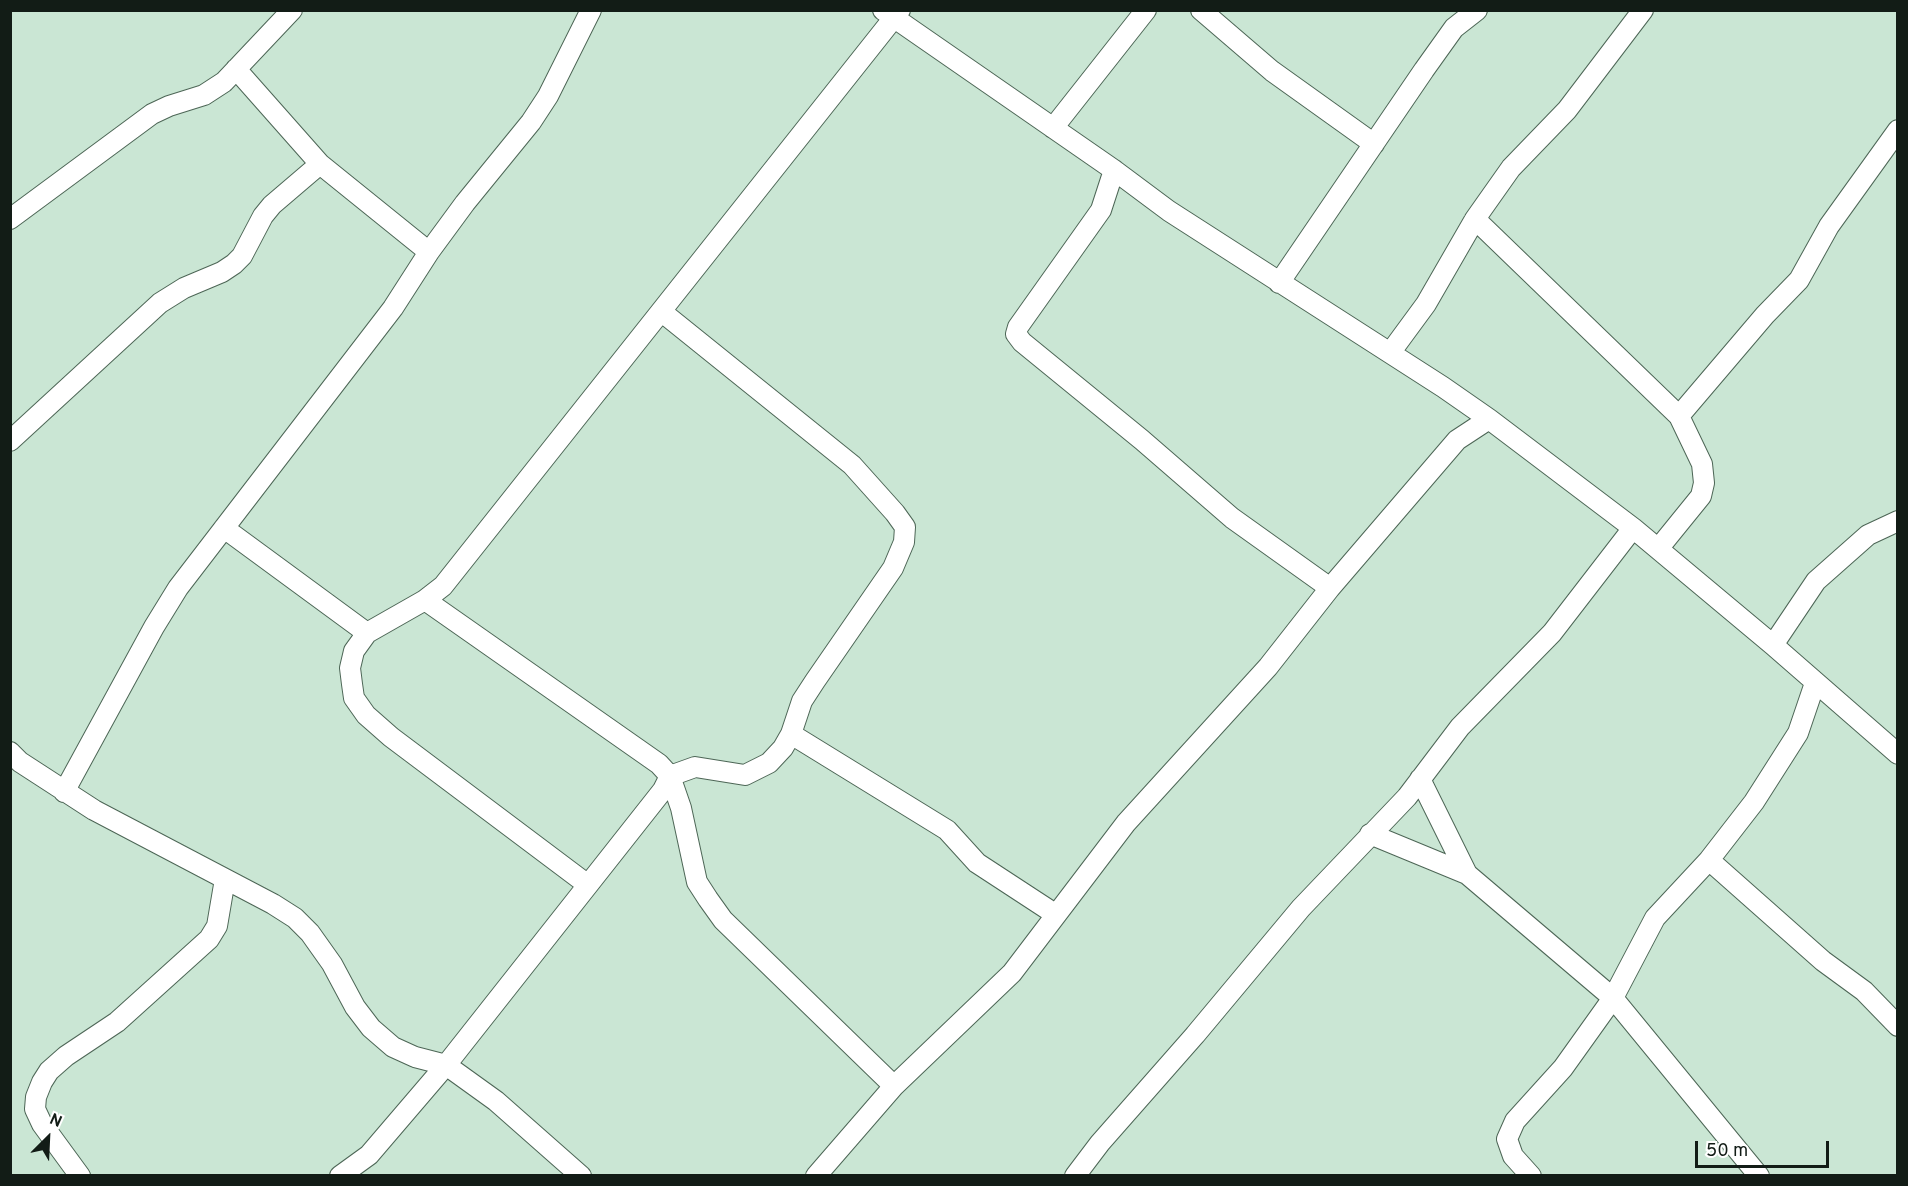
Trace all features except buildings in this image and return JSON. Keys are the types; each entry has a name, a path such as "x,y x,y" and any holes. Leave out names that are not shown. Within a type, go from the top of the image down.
{"street":[{"path":"10,219 152,114 204,95 224,82 292,10"},
{"path":"64,792 154,627 178,588 305,426 393,308 429,252 542,105 591,10"},
{"path":"1053,128 1146,10"},
{"path":"1201,10 1272,72 1374,144"},
{"path":"1279,283 1454,28 1477,10"},
{"path":"1390,353 1426,304 1475,219 1511,168 1568,110 1643,10"},
{"path":"588,885 391,737 366,715 354,698 350,668 354,651 367,633 425,600 443,585 461,564 662,312 892,13 1169,211 1489,419 1633,528 1773,645 1898,754"},
{"path":"236,69 320,164 429,252"},
{"path":"1678,416 1765,315 1799,280 1829,226 1898,130"},
{"path":"13,434 160,303 184,288 222,272 234,264 242,256 263,216 272,205 320,164"},
{"path":"1114,170 1101,210 1018,327 1016,334 1022,342 1233,518 1330,588"},
{"path":"1475,219 1678,416 1702,464 1704,483 1701,496 1658,549"},
{"path":"340,1176 369,1155 447,1065 663,790 670,776 694,768 745,774 769,763 791,734 806,694 893,568 904,542 905,527 852,465 662,312"},
{"path":"816,1176 894,1086 1012,973 1126,823 1268,667 1330,588 1457,440 1489,419"},
{"path":"1773,645 1816,581 1868,536 1898,521"},
{"path":"224,528 367,633"},
{"path":"1075,1176 1100,1143 1195,1035 1301,908 1407,797 1461,727 1552,633 1633,528"},
{"path":"425,600 659,764 670,776 681,808 697,882 723,920 894,1086"},
{"path":"1531,1176 1513,1155 1507,1139 1515,1121 1563,1068 1613,998 1655,918 1709,860 1754,802 1798,733 1815,683"},
{"path":"791,734 947,830 976,863 1055,914"},
{"path":"14,762 94,810 273,904 295,918 310,933 332,964 355,1007 371,1028 393,1047 416,1057 447,1065 496,1101 581,1176"},
{"path":"1420,779 1467,874"},
{"path":"1370,834 1467,874 1613,998 1758,1176"},
{"path":"1709,860 1823,961 1864,991 1898,1026"},
{"path":"80,1176 42,1124 35,1110 36,1097 42,1082 49,1071 66,1056 117,1022 209,939 216,926 225,879"}]}
